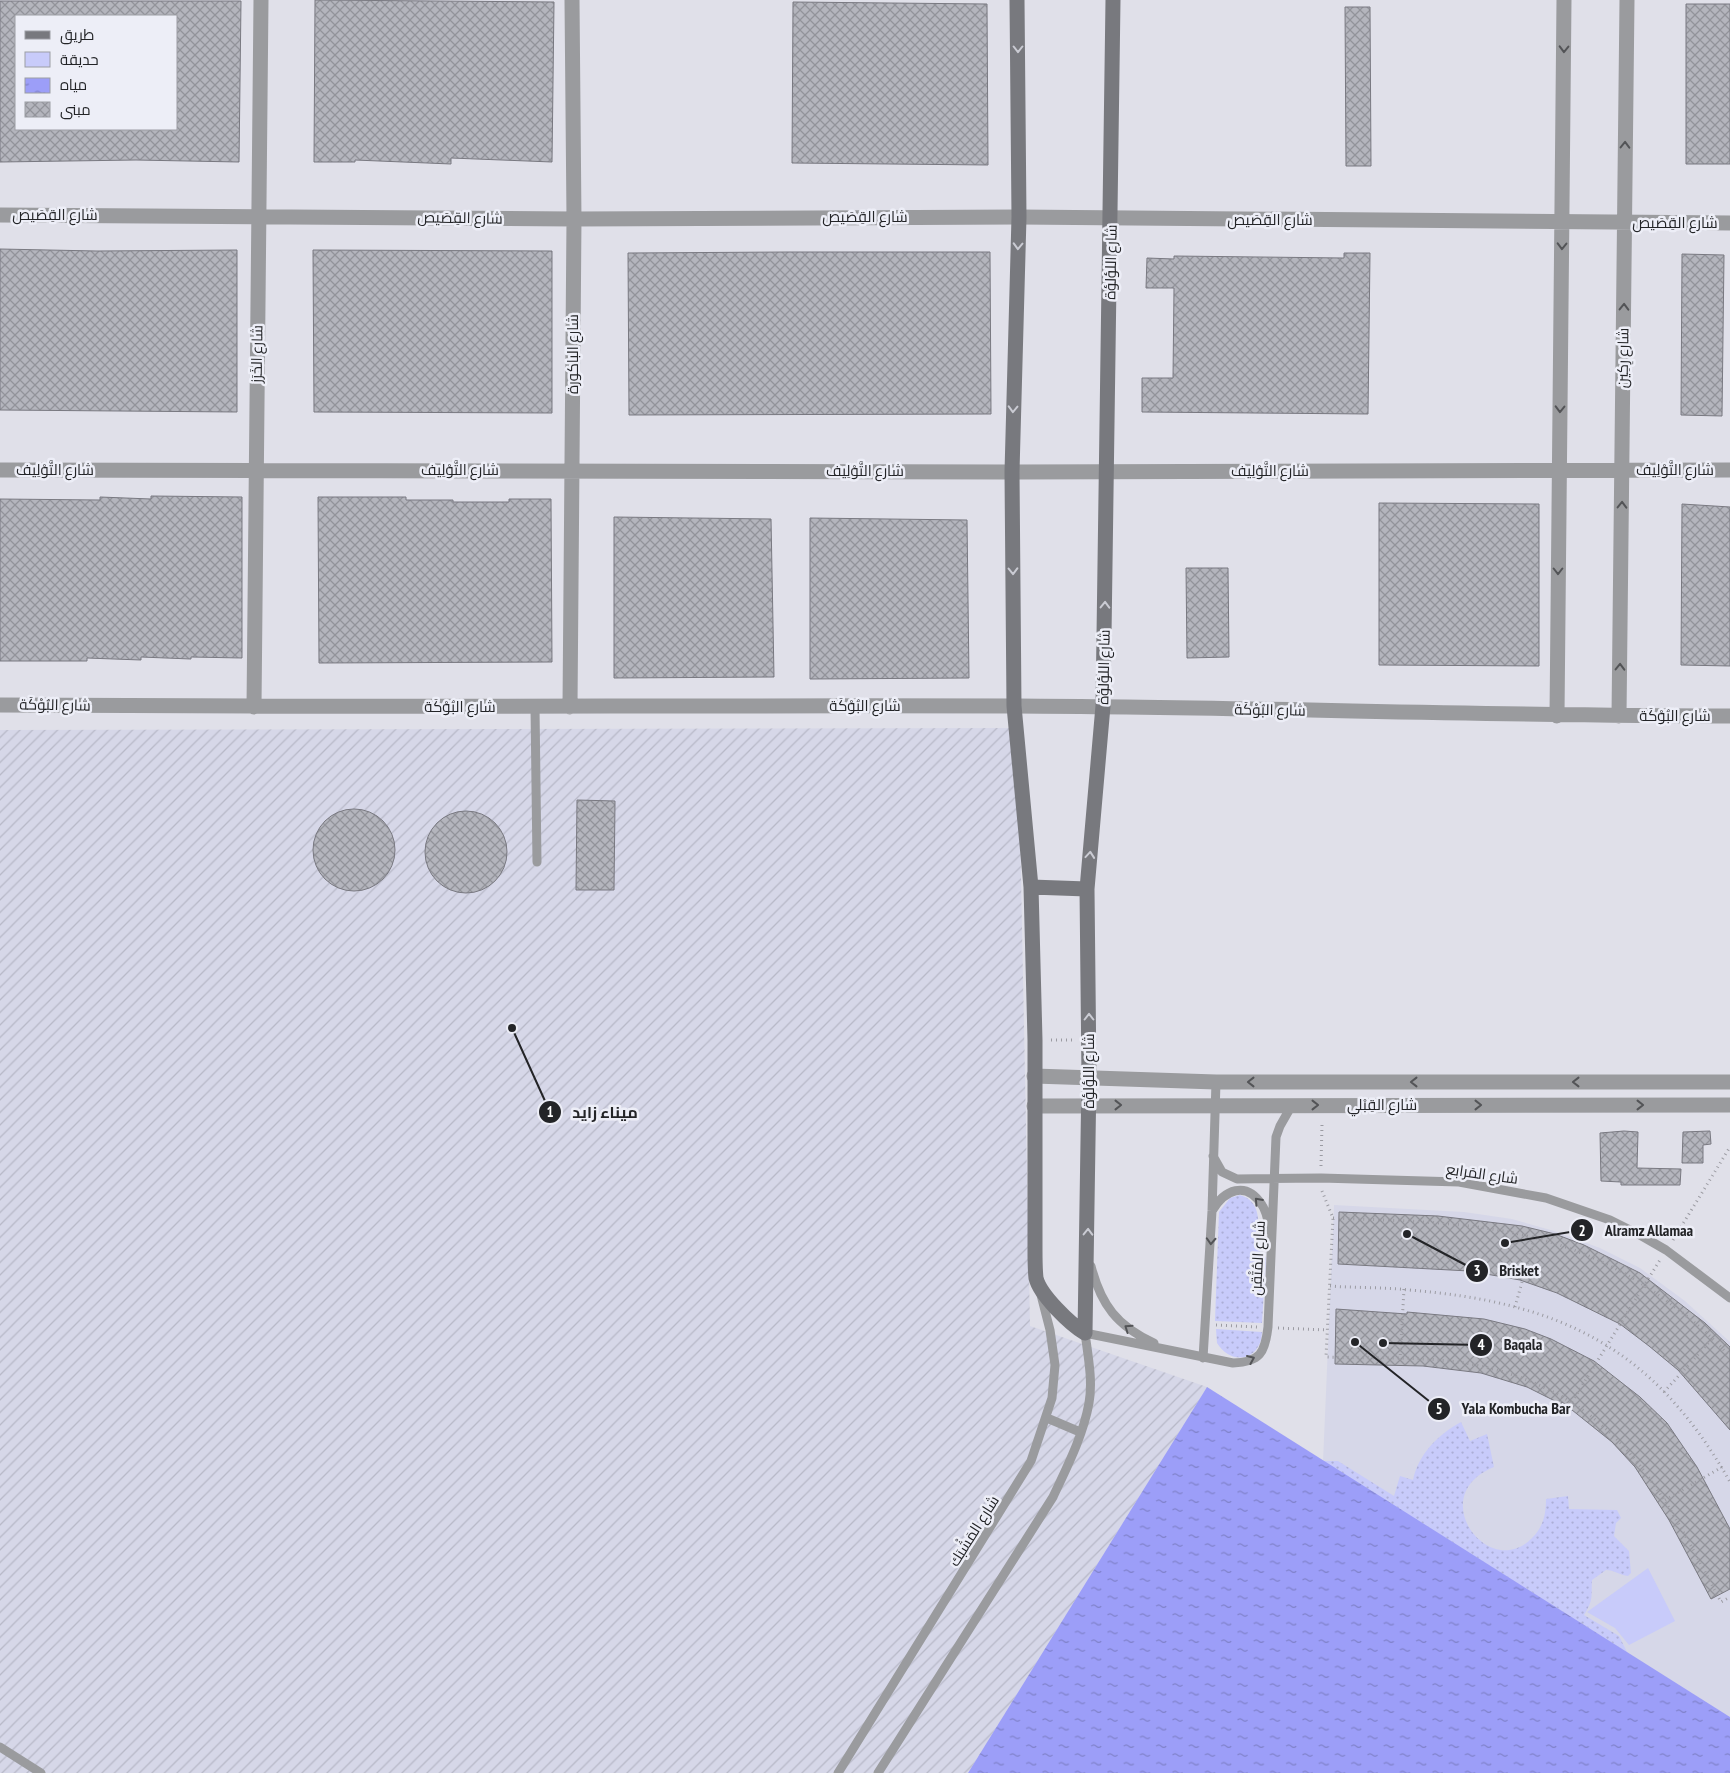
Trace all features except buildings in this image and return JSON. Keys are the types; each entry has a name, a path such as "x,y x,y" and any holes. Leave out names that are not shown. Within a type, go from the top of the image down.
{"street":[{"name":"شارع الخَرَز","path":"254,707 261,0"},
{"name":"شارع الباكورة","path":"570,707 574,219 572,0"},
{"path":"1018,0 1019,217 1012,472 1014,706 1031,887 1035,1040 1036,1280 1058,1312 1071,1325 1085,1334"},
{"name":"شارع اللؤلؤة","path":"1085,1334 1088,1256 1089,1106 1087,889 1103,706 1108,472 1113,0"},
{"path":"1557,716 1564,0"},
{"name":"شارع رِكِين","path":"1620,716 1627,0"},
{"name":"شارع القِصَيص","path":"0,215 259,215 574,219 1019,217 1730,223"},
{"name":"شارع التَّوْلِيف","path":"0,470 1012,472 1730,470"},
{"name":"شارع البُوْكَة","path":"0,705 254,707 1103,706 1557,716 1730,716"},
{"path":"1031,887 1087,889"},
{"name":"شارع القِبْلي","path":"1034,1076 1216,1082 1730,1082"},
{"name":"شارع القِبْلي","path":"1034,1106 1214,1104 1730,1105"}],"lane":[{"path":"535,707 537,862"},
{"path":"1203,1358 1212,1211 1216,1082"},
{"name":"شارع المُتْقِن","path":"1085,1334 1203,1358 1241,1363 1256,1358 1262,1352 1267,1342 1268,1327 1273,1246 1276,1137 1292,1105"},
{"name":"شارع المَرابع","path":"1213,1156 1222,1172 1237,1179 1321,1178 1459,1182 1546,1198 1610,1220 1640,1235 1666,1250 1730,1298"},
{"path":"1212,1211 1222,1197 1227,1194 1239,1190 1251,1194 1265,1210 1273,1246"},
{"path":"1088,1256 1096,1287 1108,1308 1118,1320 1138,1335 1171,1350"},
{"name":"شارع المَشْبَك","path":"838,1773 1032,1461 1048,1418 1055,1366 1050,1330 1036,1280"},
{"path":"878,1773 1053,1497 1080,1432 1089,1402 1090,1369 1085,1334"},
{"path":"1048,1418 1080,1432"},
{"path":"0,1747 41,1773"}],"path":[{"path":"1035,1040 1089,1040"},
{"path":"1321,1170 1322,1124"},
{"path":"1671,1242 1730,1146"},
{"path":"1321,1188 1333,1218 1326,1357 1400,1360 1484,1367 1540,1385 1572,1402 1600,1423 1628,1450 1652,1479 1721,1602 1730,1597"},
{"path":"1333,1218 1477,1225 1534,1236 1592,1256 1644,1284 1712,1338 1730,1357"},
{"path":"1516,1307 1534,1236"},
{"path":"1572,1402 1660,1260"},
{"path":"1330,1286 1404,1290 1450,1295 1516,1307 1566,1323 1608,1346 1645,1373 1684,1414 1722,1467 1730,1482"},
{"path":"1400,1360 1404,1290"},
{"path":"1664,1392 1712,1338"},
{"path":"1665,1500 1722,1467"}],"shaded area":[{"path":"1018,728 1030,1326 1207,1387 968,1773 0,1773 0,730"},
{"path":"1334,1205 1464,1212 1512,1219 1554,1231 1600,1248 1640,1268 1685,1301 1730,1342 1730,1717 1323,1461"}],"green space":[{"path":"1240,1195 1248,1198 1256,1210 1258,1217 1257,1248 1266,1258 1262,1323 1215,1321 1219,1212 1230,1198"},
{"path":"1216,1329 1262,1332 1257,1349 1245,1357 1238,1357 1223,1351 1217,1343"},
{"path":"1461,1422 1470,1441 1487,1434 1494,1467 1474,1480 1464,1497 1464,1514 1471,1530 1483,1543 1498,1550 1515,1549 1532,1538 1539,1530 1543,1520 1546,1499 1568,1496 1569,1509 1617,1510 1621,1518 1616,1523 1614,1536 1629,1551 1631,1573 1628,1576 1606,1570 1592,1580 1591,1601 1584,1615 1619,1636 1627,1652 1323,1461 1338,1461 1394,1496 1400,1476 1413,1480 1425,1453 1437,1439"},
{"path":"1648,1568 1675,1621 1629,1645 1615,1628 1587,1612"}],"water":[{"path":"1207,1387 1730,1717 1730,1773 968,1773"}],"place":[{"name":"ميناء زايد","path":"512,1028"},
{"name":"Brisket","path":"1407,1234"},
{"name":"Alramz Allamaa","path":"1505,1243"},
{"name":"Yala Kombucha Bar","path":"1355,1342"},
{"name":"Baqala","path":"1383,1343"}]}
